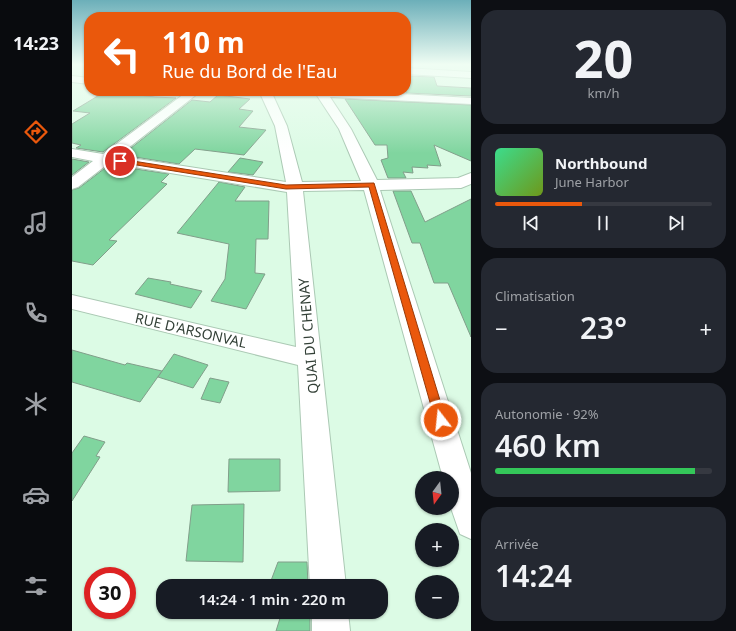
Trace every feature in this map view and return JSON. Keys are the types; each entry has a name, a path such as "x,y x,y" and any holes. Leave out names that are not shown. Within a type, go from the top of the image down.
{"street":[{"path":"72,184 189,96"},
{"name":"QUAI DU CHENAY","path":"267,96 281,126 295,187 327,579"},
{"path":"324,96 345,129 371,185 471,523"},
{"path":"388,96 471,101"},
{"path":"72,153 286,187 468,184"},
{"name":"RUE D'ARSONVAL","path":"72,302 310,359"},
{"path":"330,619 331,631"}],"building":[{"path":"416,93 471,93 471,96"},
{"path":"98,96 147,96 176,98 103,152 76,148 81,145 72,143 72,124 90,113 73,111"},
{"path":"217,96 250,99 239,109 253,111 239,127 266,130 244,155 195,149 179,164 122,155 192,100 210,102"},
{"path":"345,99 471,105 471,161 434,145 441,166 427,165 428,168 412,167 413,173 403,172 406,178 388,178 381,160 388,158 387,145 375,145"},
{"path":"240,158 263,162 253,175 228,172"},
{"path":"72,159 89,162 72,175"},
{"path":"109,165 169,174 161,182 167,184 109,240 117,241 93,265 72,261 72,190 79,188"},
{"path":"219,182 245,187 235,201 269,201 268,239 256,239 255,273 265,274 246,309 211,301 225,279 229,244 177,233"},
{"path":"393,191 411,191 425,222 471,199 471,337 448,283 434,283 420,243 412,243"},
{"path":"148,278 171,282 170,284 202,291 191,308 135,294"},
{"path":"72,350 125,365 127,363 162,371 140,402 72,382"},
{"path":"174,354 208,365 193,388 158,377"},
{"path":"210,378 229,382 220,403 201,399"},
{"path":"84,436 105,442 96,456 100,457 72,501 72,453"},
{"path":"229,459 280,459 280,491 228,492"},
{"path":"244,504 243,562 186,561 192,505"},
{"path":"278,562 307,562 308,579 272,579"},
{"path":"280,619 310,619 310,631 276,631"}],"route":[{"path":"120,161 286,187 371,185 441,420"}]}
